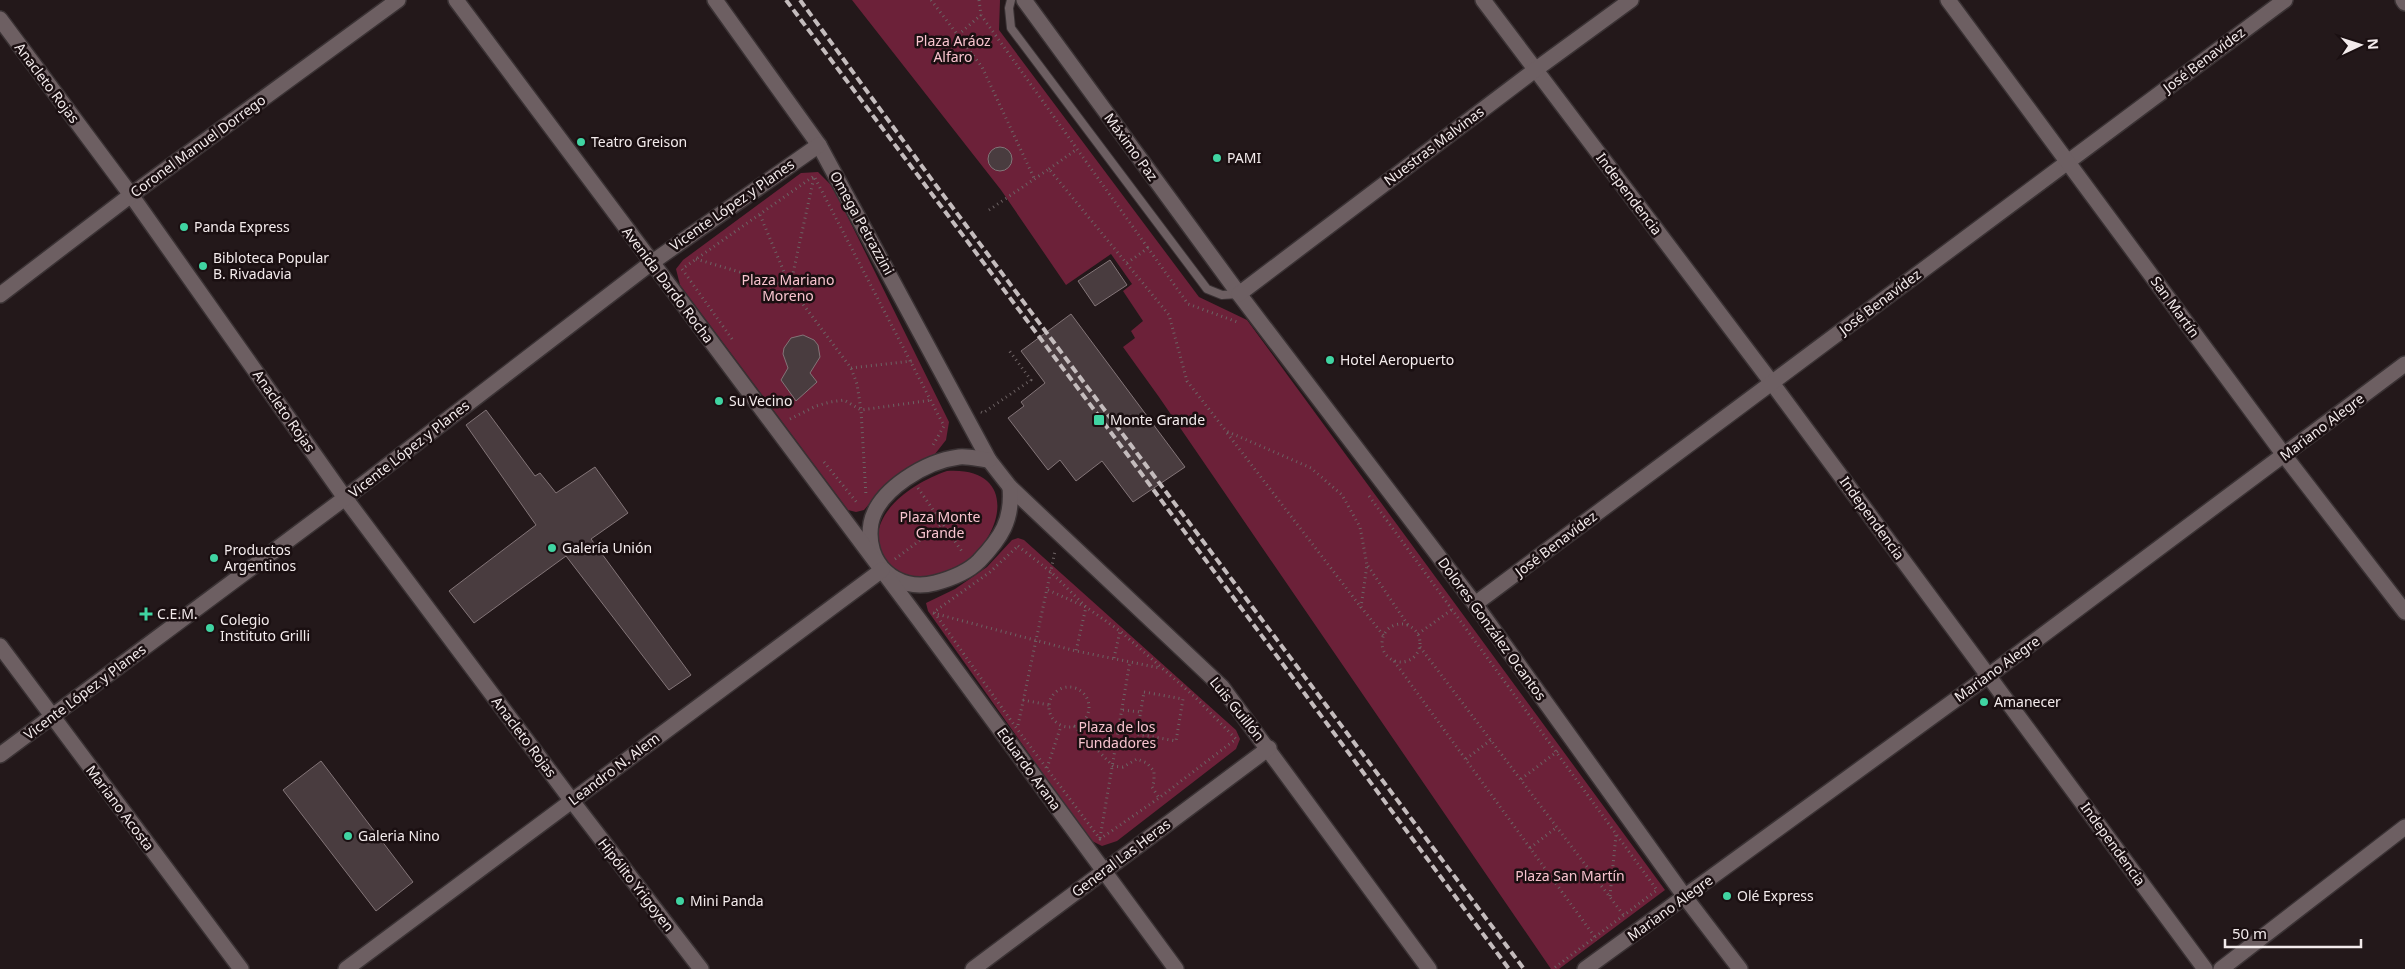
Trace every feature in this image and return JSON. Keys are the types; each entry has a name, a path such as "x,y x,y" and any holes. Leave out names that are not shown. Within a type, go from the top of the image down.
{"street":[{"name":"Coronel Manuel Dorrego","path":"0,295 131,195 398,0"},
{"name":"Avenida Dardo Rocha","path":"456,0 651,262 886,566"},
{"name":"Omega Petrazzini","path":"715,0 819,145 989,460"},
{"name":"Máximo Paz","path":"1024,0 1238,294"},
{"name":"Independencia","path":"1483,0 1772,383 2206,969"},
{"name":"Nuestras Malvinas","path":"1238,294 1535,70 1632,0"},
{"name":"San Martín","path":"1948,0 2284,455 2405,612"},
{"name":"José Benavídez","path":"1472,600 1772,383 2285,0"},
{"name":"Anacleto Rojas","path":"0,19 131,195 346,498 572,801"},
{"name":"Vicente López y Planes","path":"0,755 346,498 651,262 819,145"},
{"name":"Dolores González Ocantos","path":"1238,294 1472,600 1685,897 1740,969"},
{"name":"Mariano Alegre","path":"1585,969 1988,676 2405,364"},
{"path":"989,460 960,457 920,469 891,491 880,504 872,522 871,544 896,580 918,586 942,582 974,566 1003,532 1010,515 1010,487"},
{"name":"Luis Guillón","path":"989,460 1010,487 1058,530 1222,687 1269,748 1428,969"},
{"name":"Eduardo Arana","path":"886,566 920,621 1176,969"},
{"name":"Leandro N. Alem","path":"346,969 886,566"},
{"name":"Mariano Acosta","path":"0,646 241,969"},
{"name":"General Las Heras","path":"973,969 1269,748"},
{"name":"Hipólito Yrigoyen","path":"572,801 701,969"},
{"path":"2221,969 2405,827"}],"lane":[{"path":"1011,0 1009,8 1010,28 1207,289 1222,295 1238,294"}],"path":[{"path":"931,0 982,67 1034,178"},
{"path":"979,0 981,15 1188,304 1242,324"},
{"path":"958,36 981,15"},
{"path":"988,210 1077,149"},
{"path":"1049,169 1169,315 1186,382 1384,636"},
{"path":"733,340 682,269 814,176"},
{"path":"790,287 814,176"},
{"path":"814,176 912,361 944,426 936,443 929,448"},
{"path":"760,215 790,287 851,368 857,384 861,410 866,498"},
{"path":"1127,263 1148,248"},
{"path":"696,259 790,287"},
{"path":"790,420 816,406 844,400 861,410 931,400 957,400 983,413 1031,380 1008,349"},
{"path":"851,368 912,361"},
{"path":"784,412 796,427"},
{"path":"1226,431 1311,468 1342,495 1360,528 1367,565 1361,607"},
{"path":"821,458 858,504 872,492"},
{"path":"910,494 924,485"},
{"path":"918,488 965,556 969,552"},
{"path":"1368,493 1657,890 1553,969"},
{"path":"886,566 942,524"},
{"path":"1017,729 1048,590 1058,530"},
{"path":"920,621 990,572 1018,546 1051,572 1086,607 1120,631 1196,698 1236,740 1159,798 1100,839"},
{"path":"1367,565 1409,626 1418,634 1420,647 1610,896 1636,933"},
{"path":"1048,590 1086,607"},
{"path":"1418,634 1452,609 1472,600"},
{"path":"1076,651 1086,607"},
{"path":"934,612 1076,651 1161,668"},
{"path":"934,612 1017,729 1100,839"},
{"path":"1409,626 1397,624 1391,627 1384,636 1383,648 1596,938 1605,955"},
{"path":"1114,658 1120,631"},
{"path":"1394,661 1408,661 1417,653 1420,647"},
{"path":"1100,839 1130,661"},
{"path":"1074,688 1085,696 1088,708 1084,720 1074,726 1062,726 1052,718 1049,705 1055,693 1061,689 1074,688"},
{"path":"1144,692 1183,699 1176,741 1137,734 1140,712 1144,692"},
{"path":"1024,700 1049,705"},
{"path":"1123,710 1140,712"},
{"path":"1047,769 1062,726"},
{"path":"1074,726 1113,766 1123,767 1131,761 1137,760 1147,762 1154,771 1152,787 1159,798"},
{"path":"1466,759 1491,740"},
{"path":"1521,779 1574,740"},
{"path":"1610,896 1619,803"},
{"path":"1530,848 1557,828"}],"green space":[{"name":"Plaza San Martín","path":"852,0 1000,0 999,30 1199,297 1247,320 1665,890 1559,969 1551,969 1123,347 1135,338 1131,331 1143,321 1123,291 1132,284 1111,254 1066,285 1001,190"},
{"name":"Plaza Mariano Moreno","path":"818,172 833,187 949,422 946,440 935,454 908,468 881,490 864,510 856,512 848,510 680,285 676,269 683,260 801,173"},
{"name":"Plaza Monte Grande","path":"947,471 975,474 992,486 997,504 994,524 983,545 965,563 942,575 915,578 892,572 880,552 878,537 880,524 887,512 908,491"},
{"name":"Plaza de los Fundadores","path":"1018,538 1024,540 1236,730 1240,739 1236,749 1117,841 1102,846 1090,840 928,611 926,603 955,589 987,567 1012,540"}],"building":[{"path":"1000,147 1009,150 1012,159 1009,168 1000,171 991,168 988,159 991,150"},
{"path":"1110,260 1127,285 1095,306 1078,281"},
{"path":"1071,314 1185,467 1133,502 1102,461 1076,481 1060,460 1048,470 1008,418 1024,406 1021,402 1045,383 1021,351"},
{"path":"803,335 814,340 818,345 820,357 810,373 817,382 796,401 781,380 788,368 783,354 784,348 791,338"},
{"name":"Galería Unión","path":"486,410 535,476 540,473 556,493 595,467 628,513 591,539 691,675 669,690 566,556 474,623 449,591 536,525 466,425"},
{"name":"Galeria Nino","path":"321,761 413,882 376,911 283,790"}],"railway":[{"path":"786,0 1095,411 1509,969"},
{"path":"800,0 935,184 1524,969"}],"place":[{"name":"Teatro Greison","path":"581,142"},
{"name":"PAMI","path":"1217,158"},
{"name":"Panda Express","path":"184,227"},
{"name":"Bibloteca Popular B. Rivadavia","path":"203,266"},
{"name":"Hotel Aeropuerto","path":"1330,360"},
{"name":"Su Vecino","path":"719,401"},
{"name":"Monte Grande","path":"1099,420"},
{"name":"Galería Unión","path":"552,548"},
{"name":"Productos Argentinos","path":"214,558"},
{"name":"C.E.M.","path":"146,614"},
{"name":"Colegio Instituto Grilli","path":"210,628"},
{"name":"Amanecer","path":"1984,702"},
{"name":"Galeria Nino","path":"348,836"},
{"name":"Olé Express","path":"1727,896"},
{"name":"Mini Panda","path":"680,901"}],"park label":[{"name":"Plaza Aráoz Alfaro","path":"953,49"}]}
